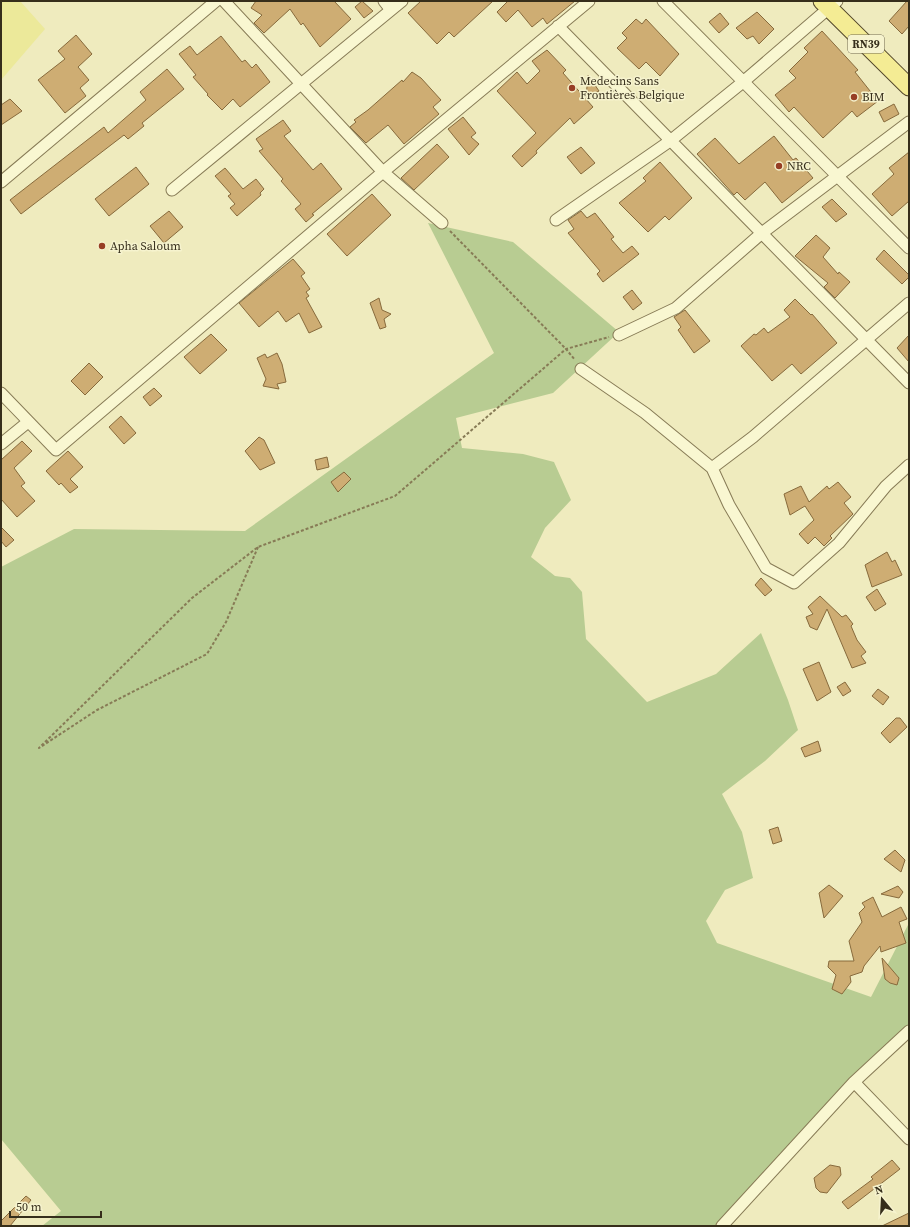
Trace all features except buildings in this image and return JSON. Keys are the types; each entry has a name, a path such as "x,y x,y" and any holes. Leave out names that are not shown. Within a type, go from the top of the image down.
{"main road":[{"name":"RN39","path":"830,4 909,87"}],"street":[{"path":"1,182 216,1"},
{"path":"224,1 384,172 442,223"},
{"path":"172,190 301,83 387,5 402,1"},
{"path":"1,393 56,450 384,172 589,1"},
{"path":"663,1 909,248"},
{"path":"556,220 670,141 743,82 830,4"},
{"path":"558,26 909,383"},
{"path":"619,335 676,308 762,233 909,122"},
{"path":"712,468 753,438 909,303"},
{"path":"581,369 645,413 712,468 729,506 766,568 794,583 839,543 886,486 909,465"},
{"path":"1,444 28,422"},
{"path":"722,1226 854,1082 909,1031"},
{"path":"854,1082 909,1139"}],"path":[{"path":"442,223 566,349 581,369"},
{"path":"258,547 226,622 208,654 97,710 40,748 192,598 258,547 395,496 566,349 619,335"}],"green space":[{"path":"428,223 513,242 619,332 553,393 456,418 462,448 523,454 554,462 571,500 545,528 531,557 555,576 570,578 582,592 586,639 647,702 716,674 761,633 788,700 798,730 765,761 722,794 742,832 753,878 725,890 706,921 717,943 871,997 909,923 909,1026 720,1226 42,1226 61,1211 1,1139 1,567 74,529 245,531 494,353"}],"sand":[{"path":"1,1 20,1 45,29 1,80"}],"place":[{"name":"Medecins Sans Frontières Belgique","path":"572,88"},
{"name":"BIM","path":"854,97"},
{"name":"NRC","path":"779,166"},
{"name":"Apha Saloum","path":"102,246"}]}
